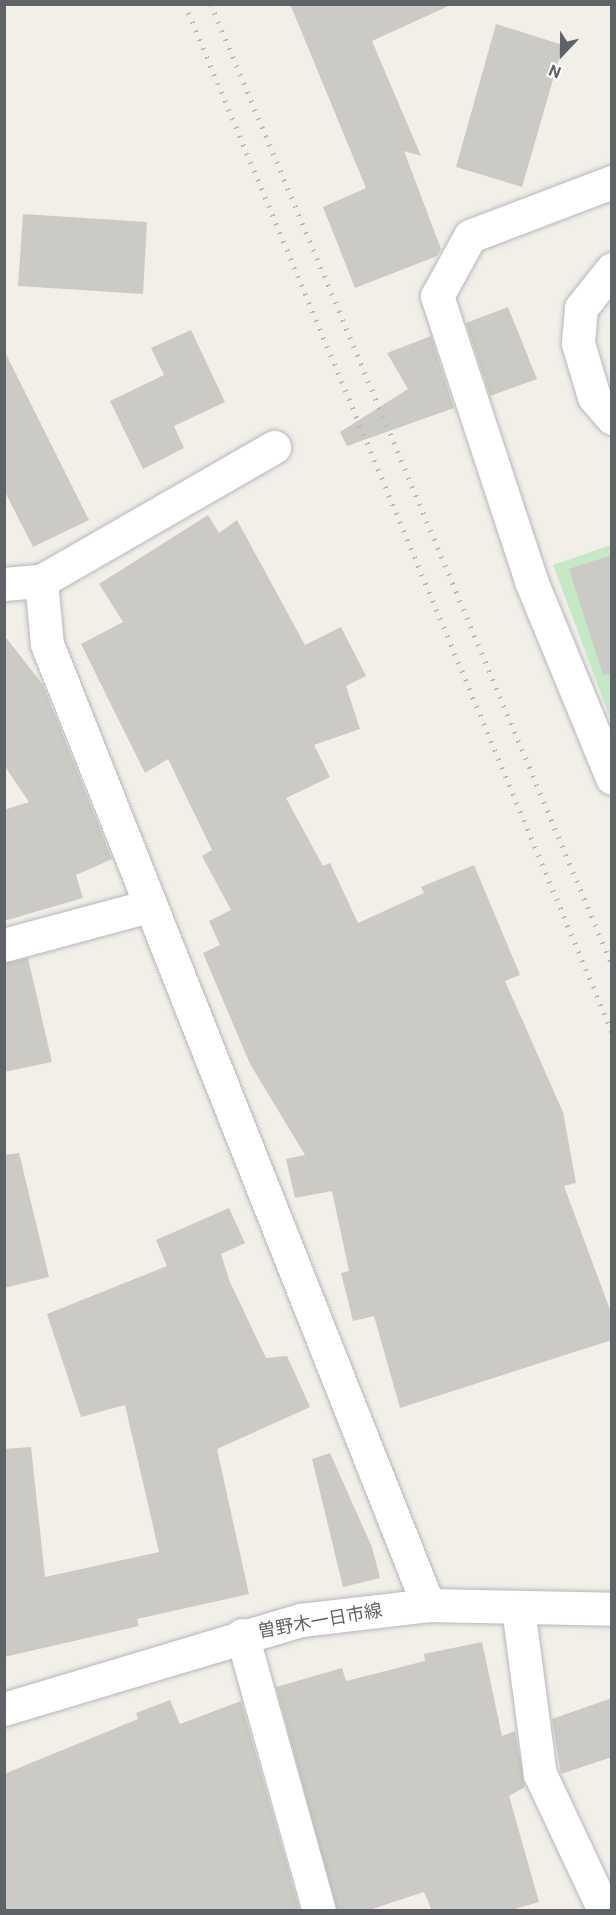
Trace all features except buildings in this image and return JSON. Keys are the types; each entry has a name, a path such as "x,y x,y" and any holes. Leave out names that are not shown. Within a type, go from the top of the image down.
{"street":[{"path":"612,182 470,236 437,296 531,581 612,778"},
{"path":"612,269 581,308 578,343 594,397 612,418"},
{"path":"4,584 41,580 274,447"},
{"path":"41,580 47,644 428,1605"},
{"path":"4,945 149,906"},
{"name":"曽野木一日市線","path":"4,1709 242,1635 301,1620 428,1605 612,1609"},
{"path":"518,1608 540,1774 604,1911"},
{"path":"242,1635 319,1911"}],"green space":[{"path":"611,545 611,720 553,565"}],"railway":[{"path":"185,4 612,1032"},
{"path":"211,4 612,965"}]}
